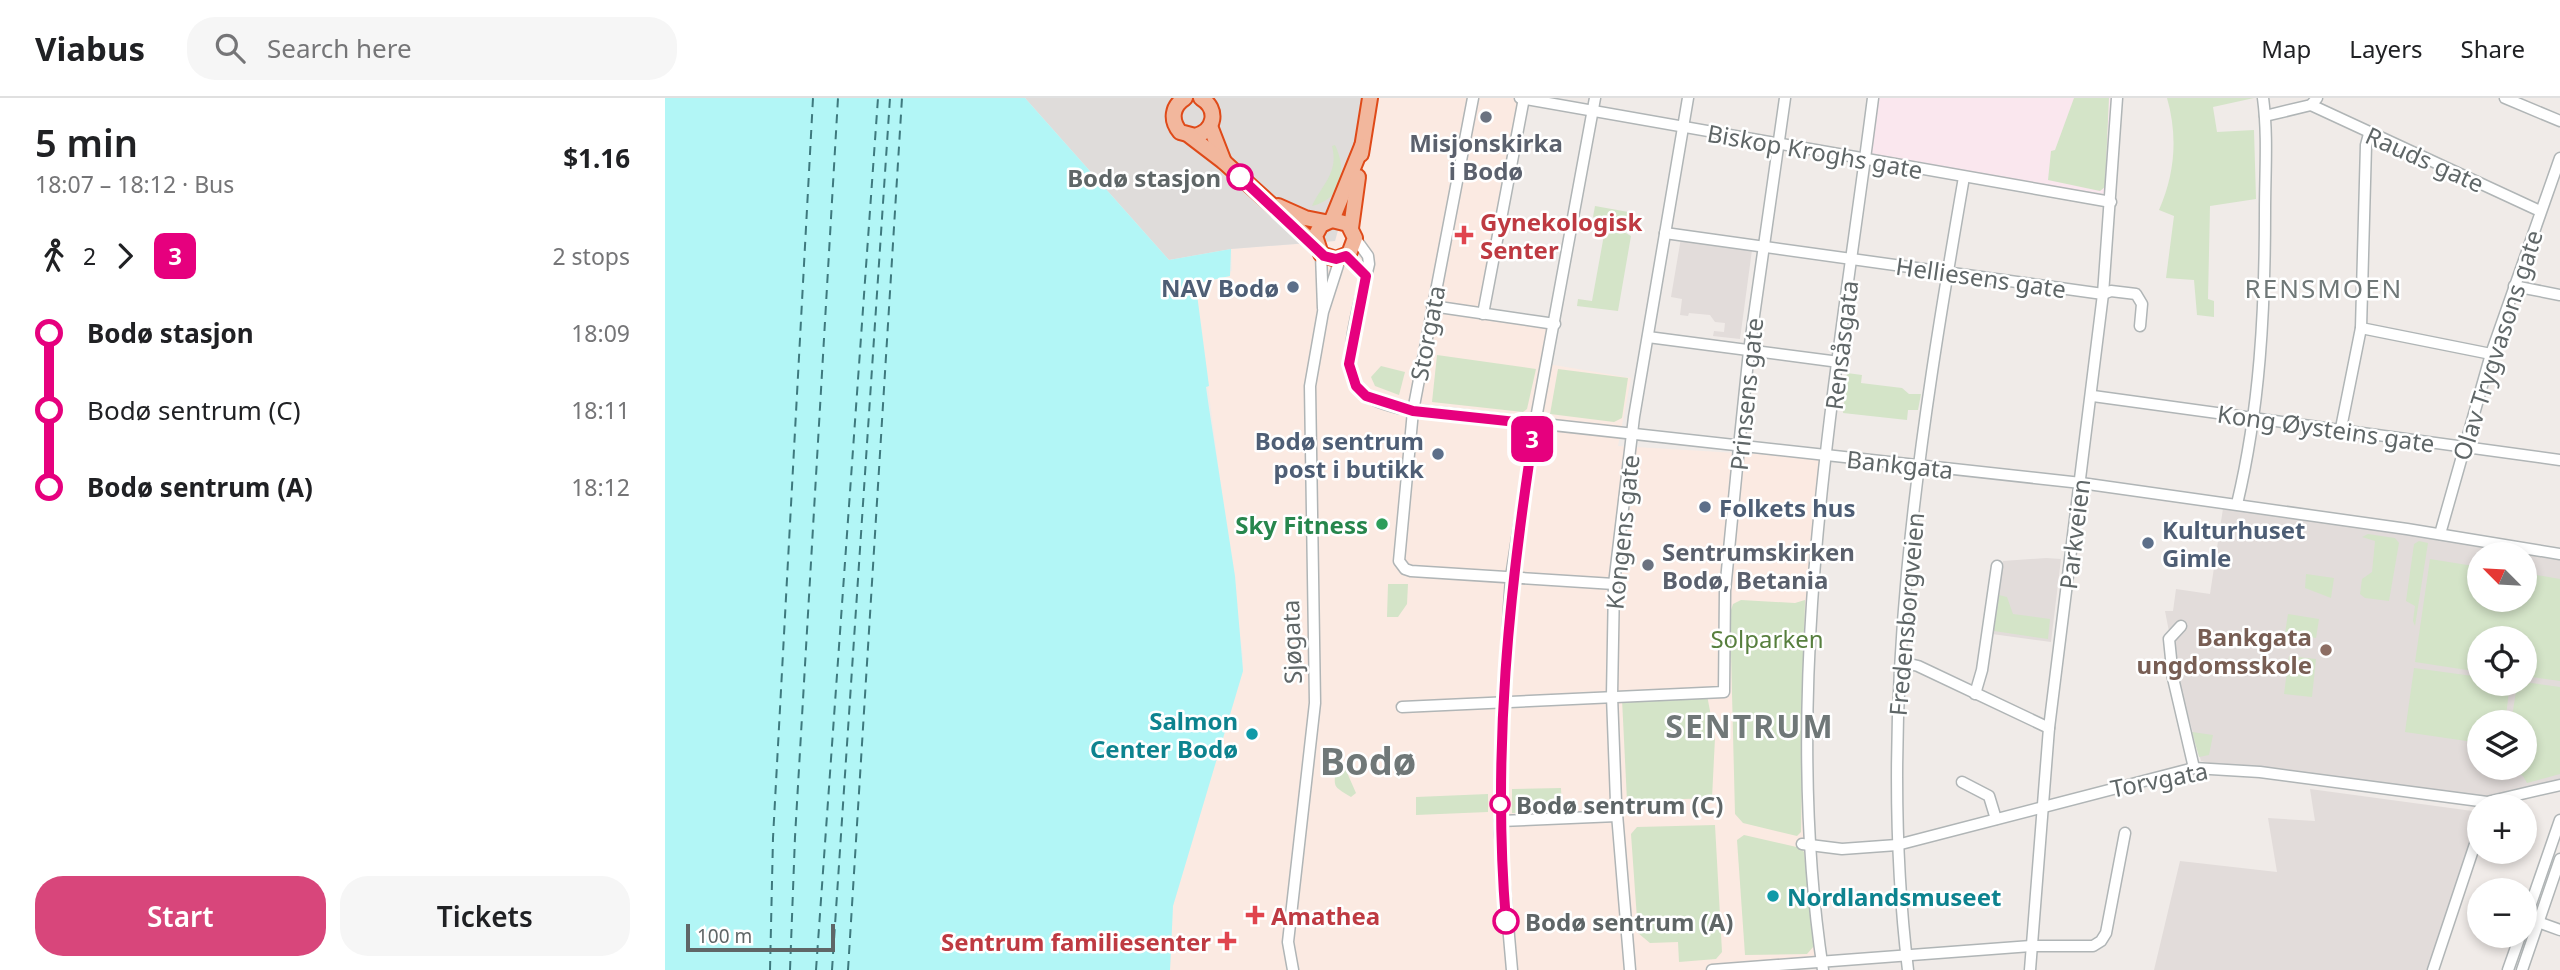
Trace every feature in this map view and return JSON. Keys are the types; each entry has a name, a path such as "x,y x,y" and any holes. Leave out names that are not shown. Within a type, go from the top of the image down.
{"highway":[{"path":"1201,98 1211,108 1210,126 1224,162"},
{"name":"Sjøgata","path":"1343,257 1353,248 1352,207 1370,98"},
{"path":"1178,101 1176,127 1224,162 1328,258 1343,257"},
{"path":"1191,136 1200,135 1210,126"},
{"name":"Sjøgata","path":"1318,249 1316,232 1328,221 1362,146"},
{"path":"1270,203 1305,218 1341,220 1353,233"}],"street":[{"name":"Storgata","path":"1473,98 1413,411 1399,555 1405,569 1511,577"},
{"path":"1483,314 1522,98"},
{"name":"Biskop Kroghs gate","path":"1522,98 2112,202"},
{"path":"1512,970 1500,821 1503,702 1511,577 1535,424 1595,98"},
{"name":"Kongens gate","path":"1630,970 1617,816 1612,696 1614,584 1632,435 1688,98"},
{"name":"Prinsens gate","path":"1612,696 1724,692 1725,591 1739,447 1749,351 1785,98"},
{"name":"Rensåsgata","path":"1823,966 1807,845 1808,631 1827,456 1873,98"},
{"name":"Parkveien","path":"2030,970 2049,728 2093,396 2112,202 2117,98"},
{"path":"2237,505 2255,418 2263,314 2263,98"},
{"path":"2505,98 2560,121"},
{"path":"2265,116 2314,102"},
{"name":"Rauds gate","path":"2314,102 2369,134 2540,211"},
{"path":"2341,428 2361,328 2366,145 2369,134"},
{"name":"Olav Trygvasons gate","path":"2440,534 2491,354 2560,158"},
{"name":"Fredensborgveien","path":"1908,970 1897,845 1895,738 1921,465 1963,177"},
{"path":"1353,233 1368,256 1366,276"},
{"name":"Helliesens gate","path":"1665,233 2103,294 2111,291 2136,293 2141,298 2140,326"},
{"name":"Sjøgata","path":"1318,249 1323,312"},
{"path":"1343,257 1366,276"},
{"name":"Sjøgata","path":"1293,970 1288,942 1315,703 1310,394 1323,312 1343,257"},
{"name":"Bankgata","path":"1366,276 1351,351 1352,377 1356,386 1376,401 1413,411 2081,483 2440,534 2560,555"},
{"path":"2514,286 2560,295"},
{"path":"1432,306 1555,324"},
{"path":"2361,328 2491,354"},
{"path":"1648,337 1839,362"},
{"name":"Kong Øysteins gate","path":"2093,396 2560,460"},
{"path":"1975,694 1982,670 1997,566"},
{"path":"1511,577 1614,584"},
{"path":"2181,626 2169,639 2170,663 2195,768"},
{"path":"1901,663 1918,666 2049,728"},
{"path":"1402,707 1612,696"},
{"name":"Torvgata","path":"1807,845 1861,849 1897,845 2195,768 2260,772 2467,802"},
{"path":"1962,782 1989,796 1996,819"},
{"name":"Torvgata","path":"2527,794 2560,785"},
{"path":"1500,821 1617,816"},
{"path":"2537,886 2560,820"},
{"path":"1712,970 1823,966 2031,946 2088,946 2101,942 2106,933 2125,833"},
{"path":"2522,970 2560,859"},
{"path":"2433,970 2468,864"},
{"path":"2539,922 2560,930"},
{"path":"2508,970 2516,948"}],"shaded area":[{"path":"1025,98 1370,98 1362,146 1335,241 1231,249 1169,260"},
{"path":"1370,98 1520,98 1480,319 1549,328 1548,364 1631,378 1618,446 1824,458 1804,693 1822,962 1712,970 1170,970 1173,906 1243,671 1194,278 1201,280 1232,271 1231,249 1335,241"},
{"path":"1871,98 2117,98 2106,194 1865,159"},
{"path":"1681,238 1752,250 1740,339 1713,336 1714,331 1724,332 1725,323 1715,322 1710,315 1680,315 1682,299 1671,297"},
{"name":"Bankgata ungdomsskole","path":"2224,502 2482,542 2467,542 2467,612 2537,612 2537,550 2560,554 2560,785 2521,794 2467,794 2467,799 2224,767 2201,761 2179,683 2165,611 2173,611 2176,589 2210,594"},
{"path":"2061,559 2051,642 1992,634 2003,561"},
{"path":"2310,789 2467,810 2467,852 2429,970 2154,970 2180,861 2277,872 2268,818 2315,821"}],"green space":[{"path":"2074,98 2109,98 2105,187 2100,191 2048,180 2051,151 2055,150"},
{"path":"2167,98 2254,98 2213,107 2217,132 2254,130 2256,199 2210,206 2208,299 2214,301 2214,317 2197,315 2194,280 2166,278 2174,216 2159,210 2169,183 2174,141"},
{"path":"1335,145 1341,164 1340,182 1330,197 1312,206 1331,171 1334,155 1332,146"},
{"path":"1595,206 1634,213 1632,226 1628,225 1624,232 1631,236 1618,311 1577,306 1578,299 1592,301 1606,224 1593,217"},
{"path":"1437,355 1536,369 1527,409 1523,412 1432,402"},
{"path":"1381,366 1405,372 1399,395 1375,386 1371,377"},
{"path":"1558,369 1628,378 1622,418 1614,422 1550,414"},
{"path":"1847,373 1862,375 1861,383 1902,388 1909,394 1921,394 1918,410 1908,410 1907,420 1843,413"},
{"path":"2368,534 2395,538 2399,543 2389,601 2365,598 2360,594 2362,579 2372,572 2375,541 2362,537"},
{"path":"2419,541 2428,543 2415,626 2415,606 2406,601 2414,544"},
{"path":"2430,559 2467,565 2467,612 2537,612 2537,575 2560,579 2560,681 2537,678 2537,626 2467,626 2467,670 2415,662"},
{"path":"2306,574 2334,578 2331,598 2305,588"},
{"path":"1388,584 1408,584 1407,604 1398,617 1387,617"},
{"path":"1999,595 2007,597 2013,614 2050,619 2048,639 1994,631"},
{"name":"Solparken","path":"1741,600 1795,603 1805,600 1801,832 1797,836 1743,823 1735,814 1730,613 1733,604"},
{"path":"2288,614 2319,619 2316,638 2310,637 2307,649 2297,645 2298,635 2285,633"},
{"path":"2289,656 2316,659 2312,697 2284,694"},
{"path":"2414,668 2467,675 2467,696 2508,696 2507,710 2467,710 2467,741 2405,732"},
{"path":"2537,684 2560,687 2560,774 2527,783 2525,780 2537,780 2537,710 2513,710 2515,696 2537,696"},
{"path":"1707,695 1715,738 1712,798 1627,801 1622,699"},
{"path":"2192,732 2213,735 2209,755 2199,757"},
{"path":"1336,764 1345,768 1356,793 1351,797 1336,785"},
{"path":"1561,788 1562,812 1512,813 1512,789"},
{"path":"1488,794 1488,812 1416,815 1416,797"},
{"path":"1715,825 1722,952 1716,959 1679,962 1678,942 1650,943 1638,933 1631,834 1637,827"},
{"path":"1744,835 1801,848 1804,852 1814,946 1807,954 1745,955 1737,840"}],"water":[{"path":"665,98 1025,98 1169,260 1231,249 1230,276 1199,283 1199,278 1195,279 1209,386 1206,387 1235,576 1243,671 1173,906 1170,970 665,970"}],"ferry route":[{"path":"770,970 773,838 813,98"},
{"path":"790,970 795,837 838,98"},
{"path":"816,970 878,98"},
{"path":"832,970 890,98"},
{"path":"848,970 902,98"}],"bus line":[{"name":"3","path":"1240,177 1316,245 1324,256 1336,259 1346,256 1362,269 1366,276 1364,291 1349,364 1356,386 1366,396 1387,405 1413,411 1535,424 1511,577 1505,666 1500,834 1506,921"}],"place":[{"name":"Misjonskirka i Bodø","path":"1486,117"},
{"name":"Bodø stasjon","path":"1240,177"},
{"name":"Gynekologisk Senter","path":"1464,235"},
{"name":"NAV Bodø","path":"1293,287"},
{"name":"Bodø sentrum post i butikk","path":"1438,454"},
{"name":"Folkets hus","path":"1705,507"},
{"name":"Sky Fitness","path":"1382,524"},
{"name":"Kulturhuset Gimle","path":"2148,543"},
{"name":"Sentrumskirken Bodø, Betania","path":"1648,565"},
{"name":"Bankgata ungdomsskole","path":"2326,650"},
{"name":"Salmon Center Bodø","path":"1252,734"},
{"name":"Bodø sentrum (C)","path":"1500,804"},
{"name":"Nordlandsmuseet","path":"1773,896"},
{"name":"Amathea","path":"1255,915"},
{"name":"Bodø sentrum (A)","path":"1506,921"},
{"name":"Sentrum familiesenter","path":"1227,941"}],"district":[{"name":"RENSMOEN","path":"2324,288"},
{"name":"SENTRUM","path":"1750,725"},
{"name":"Bodø","path":"1368,760"}]}
